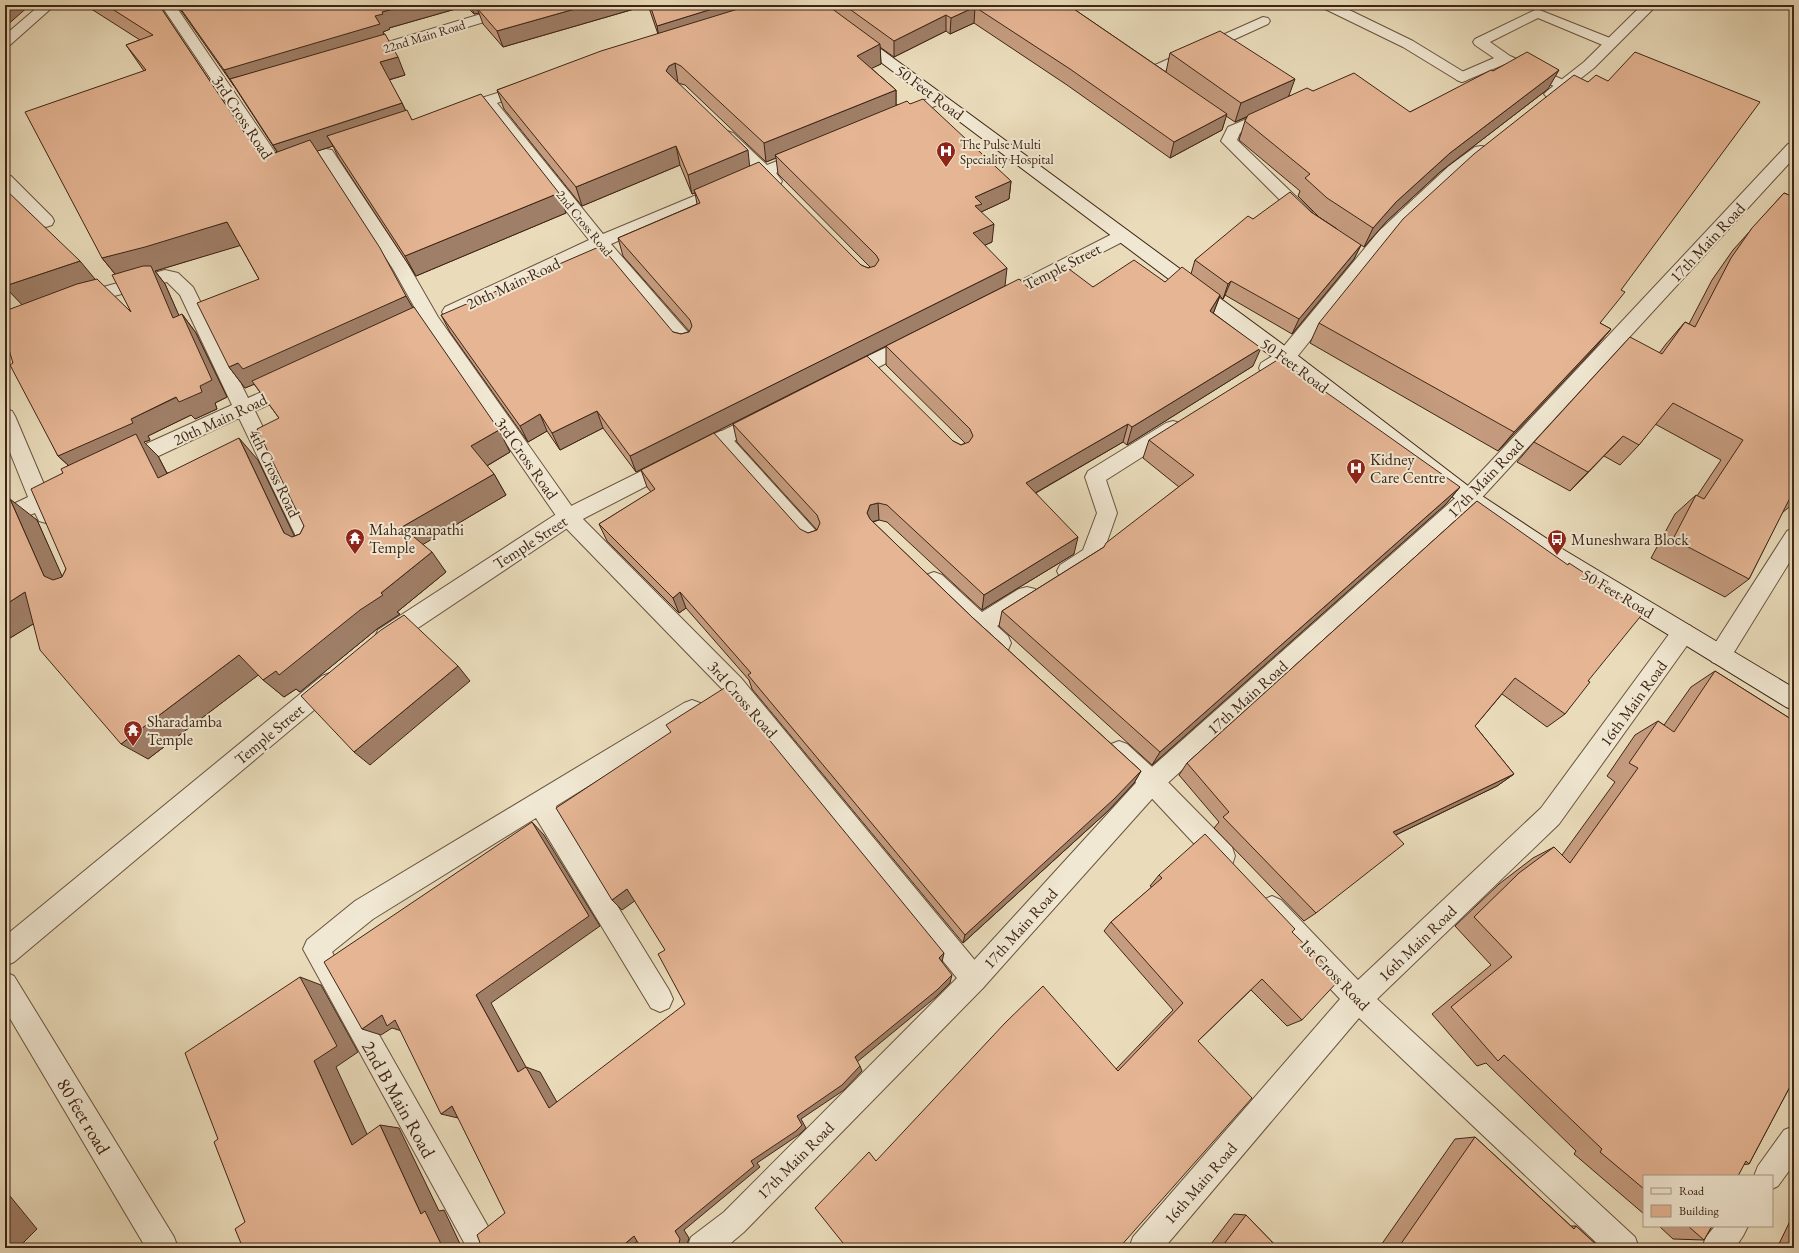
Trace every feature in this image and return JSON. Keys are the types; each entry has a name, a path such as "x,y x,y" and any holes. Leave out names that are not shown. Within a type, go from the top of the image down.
{"street":[{"path":"5,42 48,5"},
{"name":"22nd Main Road","path":"351,58 526,5"},
{"name":"50 Feet Road","path":"812,5 1286,357 1469,498 1557,556 1794,700"},
{"path":"1328,5 1408,44 1462,77 1505,58"},
{"path":"1539,104 1588,65 1650,5"},
{"name":"3rd Cross Road","path":"177,12 237,92 278,170 334,151 401,267 424,324 568,517 733,685 974,979"},
{"path":"1563,85 1505,58 1480,42 1537,13 1610,43"},
{"path":"1151,72 1263,21"},
{"path":"1139,63 1164,81"},
{"path":"443,115 540,84"},
{"path":"881,123 940,100"},
{"name":"2nd Cross Road","path":"487,101 600,242 686,343"},
{"path":"1282,108 1228,126 1229,141 1318,226"},
{"path":"719,128 787,194"},
{"path":"1253,378 1286,357 1360,254 1385,235 1456,170 1491,142"},
{"name":"20th Main Road","path":"424,324 600,242 823,147"},
{"name":"17th Main Road","path":"702,1248 734,1222 974,979 1152,782 1469,498 1794,148"},
{"path":"5,180 46,221"},
{"name":"Temple Street","path":"982,306 1122,235"},
{"name":"4th Cross Road","path":"67,304 88,296 165,276 172,277 187,291 311,547"},
{"path":"829,384 876,369 926,335"},
{"name":"20th Main Road","path":"112,468 308,378"},
{"name":"Temple Street","path":"373,648 386,637 568,517 782,408"},
{"path":"5,416 55,535"},
{"path":"980,624 1091,556 1107,513 1095,477 1187,419"},
{"path":"721,439 811,539"},
{"path":"5,517 76,485"},
{"path":"1720,655 1794,537"},
{"path":"918,566 1014,656"},
{"name":"16th Main Road","path":"1144,1248 1358,999 1550,816 1683,633"},
{"name":"Temple Street","path":"5,953 343,673"},
{"path":"660,999 540,802 733,685"},
{"name":"1st Cross Road","path":"1100,735 1152,782 1358,999 1624,1248"},
{"name":"2nd B Main Road","path":"483,1248 316,950 364,910 540,802"},
{"name":"80 feet road","path":"5,985 154,1244"},
{"path":"1769,1175 1794,1140"},
{"path":"1717,1248 1732,1227"}],"building":[{"path":"106,5 159,5 258,153 265,155 272,154 310,140 380,248 406,296 243,369 238,363 229,367 197,303 259,279 227,222 145,247 102,258 25,112 146,70 126,45 153,35"},
{"path":"178,5 407,5 382,12 383,14 375,16 380,24 224,70"},
{"path":"488,5 589,5 497,31 477,8"},
{"path":"650,5 725,5 657,26"},
{"path":"751,5 827,5 880,44 857,56 896,90 764,143 681,66 675,63 669,66 666,71 748,150 688,175 676,146 576,187 497,90 601,51"},
{"path":"844,5 1068,5 1227,114 1174,142 1070,69 975,7 951,18 946,15 894,41"},
{"path":"1220,31 1295,79 1241,103 1170,53"},
{"path":"385,34 398,57 380,62 402,103 273,145 230,79"},
{"path":"1527,52 1559,70 1450,153 1396,202 1373,228 1327,198 1305,178 1310,174 1245,121 1248,115 1307,88 1313,91 1354,73 1410,112 1491,70 1493,71"},
{"path":"1635,52 1760,102 1621,290 1625,292 1600,323 1611,329 1514,432 1319,323 1403,219 1474,154 1574,75 1588,82 1596,75 1608,81"},
{"path":"481,94 559,193 405,256 327,136 407,110 412,120"},
{"path":"923,99 1011,181 975,197 982,204 975,206 994,224 973,233 1007,268 630,456 597,411 552,433 540,414 520,426 441,315 601,246 673,332 681,334 689,332 692,326 690,320 618,238 700,203 694,190 759,162 861,265 868,268 875,266 879,260 876,255 775,155 907,101 910,104"},
{"path":"5,189 80,261 5,286"},
{"path":"1290,192 1311,212 1361,245 1299,319 1231,281 1228,284 1195,260 1248,216 1253,219"},
{"path":"1784,193 1794,197 1794,495 1792,494 1749,579 1673,539 1696,495 1704,499 1743,440 1673,403 1639,445 1623,436 1588,472 1534,442 1630,337 1662,354 1685,322 1695,327 1731,258 1752,228"},
{"path":"1134,260 1165,282 1182,267 1220,295 1210,311 1261,348 1132,427 1128,424 1026,483 1078,537 984,595 887,505 878,503 870,505 867,513 870,519 973,618 1141,771 1114,799 965,935 748,675 751,673 680,592 673,598 599,524 655,489 641,470 714,433 800,529 808,533 817,530 820,523 817,515 733,424 867,356 953,441 961,445 969,442 973,436 970,429 886,346 1019,279 1029,288 1065,266 1093,287"},
{"path":"143,266 151,266 173,318 182,314 212,380 200,386 202,392 179,402 176,397 131,419 133,423 58,456 10,365 13,363 5,337 5,311 77,284 97,279 131,312 112,275"},
{"path":"414,307 499,430 471,446 494,474 402,527 432,552 381,593 383,595 360,610 279,675 276,671 263,680 239,655 121,744 40,650 25,592 5,605 5,501 10,499 44,576 53,580 62,577 66,569 31,489 63,473 61,469 136,434 158,478 239,438 284,533 292,537 300,534 304,526 257,429 279,418 252,381"},
{"path":"1279,359 1460,487 1160,752 1002,611 1104,547 1106,543 1194,475 1149,440"},
{"path":"1477,501 1568,565 1569,563 1644,612 1588,681 1590,682 1565,714 1515,678 1475,726 1514,774 1393,832 1404,844 1316,913 1223,817 1229,812 1187,763"},
{"path":"404,615 458,666 354,752 301,696 381,630"},
{"path":"1715,671 1794,721 1794,1079 1749,1164 1746,1161 1739,1175 1643,1175 1643,1188 1600,1152 1602,1149 1504,1055 1498,1061 1451,1007 1512,957 1474,917 1519,873 1554,847 1570,863 1638,768 1629,763 1658,721 1674,732"},
{"path":"726,687 944,953 939,958 952,975 937,990 855,1057 860,1066 842,1085 797,1116 802,1125 796,1131 751,1161 754,1166 675,1231 680,1239 678,1248 641,1248 634,1236 620,1248 482,1248 477,1235 505,1213 452,1106 441,1114 395,1020 387,1026 382,1015 362,1029 324,962 532,822 589,916 476,995 518,1072 526,1067 549,1108 685,1004 658,954 665,950 627,889 612,900 556,808 671,732 666,725"},
{"path":"1205,834 1295,929 1292,932 1340,979 1302,1020 1262,979 1198,1041 1252,1098 1119,1248 847,1248 815,1208 869,1152 876,1161 1005,1023 1043,986 1118,1071 1183,1003 1111,922 1162,878 1159,875"},
{"path":"300,977 337,1046 314,1061 352,1145 380,1125 421,1214 425,1211 443,1248 243,1248 235,1229 245,1222 214,1142 218,1139 185,1053"},
{"path":"1475,1137 1574,1229 1576,1226 1600,1248 1398,1248"},
{"path":"1246,1215 1278,1248 1221,1248"},
{"path":"1689,1227 1711,1227 1704,1240"}],"place":[{"name":"The Pulse Multi Speciality Hospital","path":"946,168"},
{"name":"Kidney Care Centre","path":"1356,485"},
{"name":"Mahaganapathi Temple","path":"355,555"},
{"name":"Muneshwara Block","path":"1557,556"},
{"name":"Sharadamba Temple","path":"133,747"}]}
